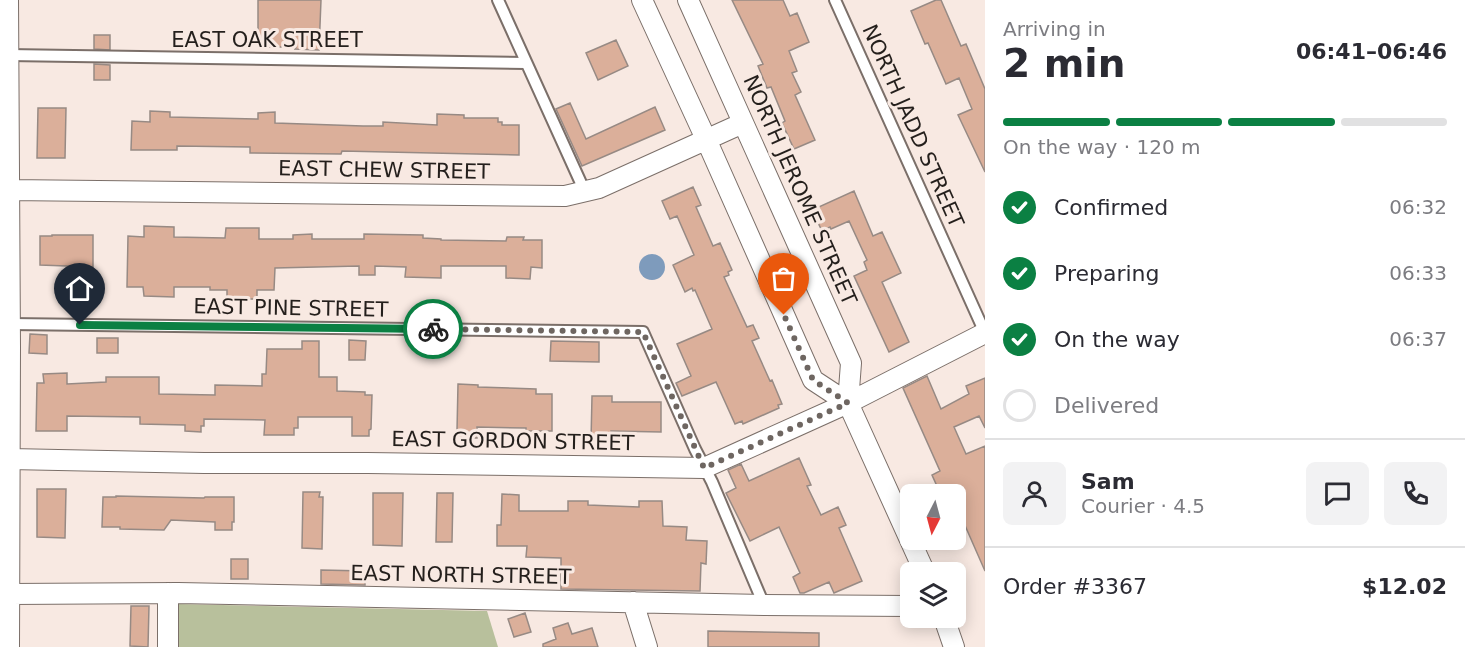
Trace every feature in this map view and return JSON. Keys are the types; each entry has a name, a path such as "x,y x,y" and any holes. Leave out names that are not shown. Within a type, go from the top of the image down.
{"street":[{"path":"642,0 813,380 848,403"},
{"name":"NORTH JEROME STREET","path":"688,0 851,363 848,403 920,562"},
{"path":"5,4 8,55 9,190 5,299 10,324 5,347 9,647"},
{"name":"EAST CHEW STREET","path":"9,190 565,196 599,188 743,123"},
{"name":"EAST GORDON STREET","path":"7,451 204,463 704,468 848,403 985,333"},
{"path":"168,593 168,647"},
{"name":"EAST NORTH STREET","path":"10,594 168,593 900,606"},
{"path":"633,602 647,647"},
{"path":"947,628 954,647"}],"lane":[{"path":"498,0 585,192"},
{"name":"NORTH JADD STREET","path":"835,0 985,333"},
{"name":"EAST OAK STREET","path":"8,55 526,63"},
{"name":"EAST PINE STREET","path":"10,324 643,332 704,468"},
{"path":"704,468 765,605"}],"green space":[{"path":"177,604 487,611 498,647 177,647"}],"water":[{"path":"652,254 662,257 665,267 662,277 652,280 642,277 639,267 642,257"}],"building":[{"path":"258,0 321,0 319,50 295,49 296,47 258,47"},
{"path":"732,0 783,0 790,16 797,13 809,42 789,51 797,71 792,73 801,92 795,95 815,140 794,149 782,123 785,121 771,87 767,88 758,66 763,64"},
{"path":"941,0 961,46 966,44 985,89 985,172 958,115 972,109 959,78 946,84 911,11"},
{"path":"94,35 110,35 110,50 94,49"},
{"path":"616,40 628,66 598,80 586,53"},
{"path":"94,64 110,65 110,80 94,80"},
{"path":"570,103 586,139 655,107 665,130 582,166 556,109"},
{"path":"38,108 66,108 65,158 37,158"},
{"path":"150,111 170,112 170,117 258,119 258,113 275,112 275,123 363,126 383,126 383,122 437,125 437,114 464,115 464,118 498,118 498,122 502,122 502,125 519,125 519,155 342,151 341,154 250,153 250,147 177,146 177,150 131,150 132,121 150,122"},
{"path":"693,187 701,205 696,207 713,246 720,243 732,270 724,277 747,327 753,325 759,338 752,341 782,404 778,405 779,408 743,424 742,421 735,424 716,382 682,396 676,383 691,376 677,344 712,329 695,290 693,291 692,288 685,292 673,265 694,255 677,216 670,219 662,201"},
{"path":"854,191 873,236 882,232 901,273 882,282 909,342 889,352 854,276 867,270 864,262 867,260 849,221 822,231 812,210"},
{"path":"144,226 174,227 174,237 225,238 226,228 259,228 259,239 293,239 293,235 312,234 312,239 364,239 364,234 423,235 423,238 441,240 506,241 507,237 524,237 523,240 542,240 542,268 531,267 530,279 506,278 506,266 441,266 441,278 405,277 406,267 375,266 375,275 359,275 359,266 275,268 274,290 257,290 257,299 227,299 227,290 210,290 210,287 174,287 174,297 144,296 143,287 127,287 128,236 144,237"},
{"path":"93,235 93,267 40,265 40,236"},
{"path":"30,334 47,335 47,354 29,353"},
{"path":"97,338 118,338 118,353 97,353"},
{"path":"349,340 366,341 365,360 349,360"},
{"path":"302,341 319,341 319,377 337,377 337,391 365,392 365,395 372,395 369,436 352,436 352,417 298,417 298,428 294,428 294,435 264,435 265,420 204,419 201,432 185,431 185,425 140,424 140,417 67,416 67,431 36,431 37,383 44,383 43,374 67,373 67,384 106,382 106,377 159,377 159,394 215,395 215,385 262,386 262,374 266,374 267,349 302,349"},
{"path":"551,341 599,342 599,362 550,361"},
{"path":"927,376 941,409 969,394 966,386 985,378 985,428 979,416 954,427 966,454 985,446 985,571 966,528 966,484 936,484 932,475 940,471 903,388"},
{"path":"458,384 536,389 536,394 552,394 552,431 477,427 477,438 459,438 460,431 457,431"},
{"path":"592,396 612,396 612,402 661,402 661,432 611,431 611,441 591,441"},
{"path":"799,458 811,485 807,486 821,515 838,507 846,525 839,528 862,581 834,593 829,582 800,593 793,577 800,573 779,527 750,541 726,493 736,488 728,470 741,464 749,481"},
{"path":"37,489 66,489 65,538 37,537"},
{"path":"303,492 320,492 319,497 323,497 322,549 302,548"},
{"path":"373,493 403,493 402,546 373,545"},
{"path":"437,493 453,493 452,542 436,542"},
{"path":"502,494 519,495 519,511 568,511 568,501 588,501 588,505 639,507 639,501 662,501 663,526 687,527 686,540 707,541 706,564 701,563 700,591 561,589 561,558 526,557 527,546 497,546 497,525 501,525"},
{"path":"103,497 234,497 232,530 215,530 215,522 171,520 164,530 102,527"},
{"path":"231,559 248,559 248,579 231,579"},
{"path":"321,570 365,571 365,585 321,584"},
{"path":"131,606 149,606 148,647 130,646"},
{"path":"525,613 531,632 514,637 508,619"},
{"path":"568,623 572,634 592,628 598,647 543,647 543,644 556,639 553,628"},
{"path":"708,631 819,633 819,647 708,647"}],"way so far":[{"path":"433,329 643,332 704,468 848,403 813,380 784,315"}],"route":[{"path":"80,325 433,329"}]}
